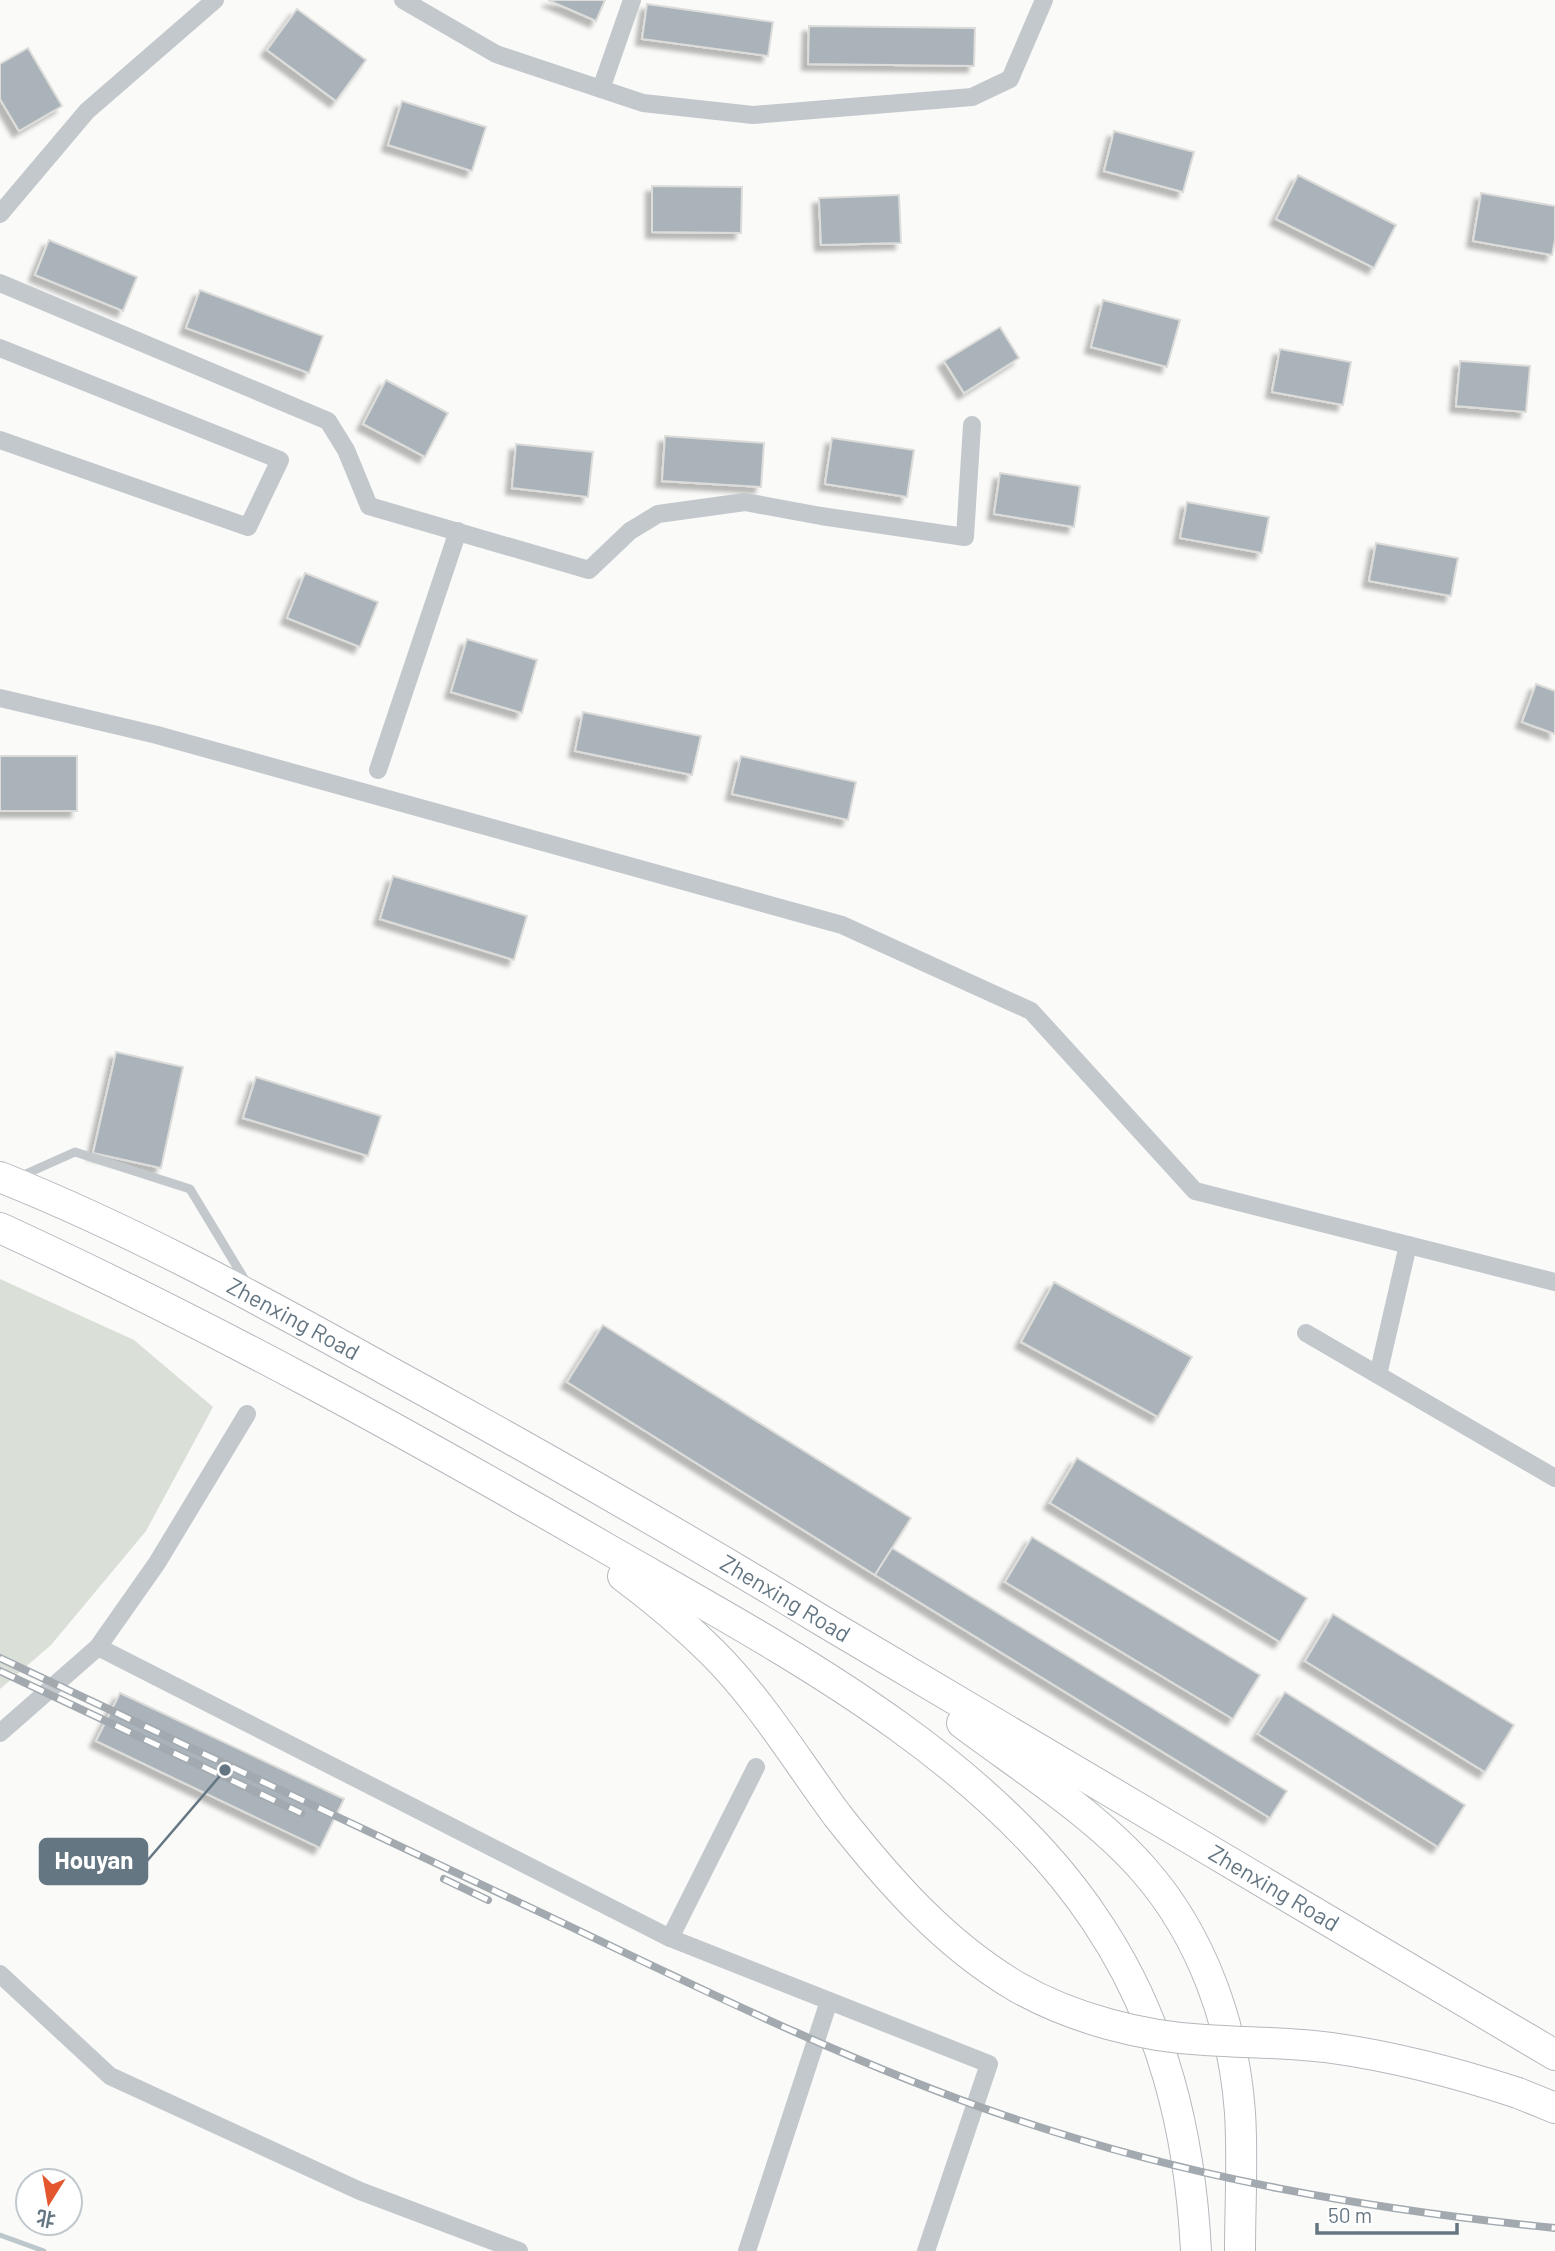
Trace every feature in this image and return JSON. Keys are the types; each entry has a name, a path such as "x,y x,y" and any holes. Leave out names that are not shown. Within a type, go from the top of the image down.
{"highway":[{"name":"Zhenxing Road","path":"5,1179 122,1231 256,1298 554,1462 1555,2055"},
{"name":"Zhenxing Road","path":"0,1228 230,1339 529,1503 804,1665 929,1749 1023,1830 1096,1919 1126,1969 1148,2015 1169,2075 1185,2142 1194,2206 1196,2251"},
{"path":"529,1503 670,1612 714,1654 750,1695 875,1863 909,1900 965,1953 1018,1987 1078,2014 1139,2032 1202,2040 1330,2048 1395,2058 1457,2073 1555,2108"},
{"path":"827,1623 1102,1829 1144,1870 1176,1913 1212,1985 1235,2068 1240,2114 1240,2251"}],"street":[{"path":"0,214 87,111 215,0"},
{"path":"402,0 496,54 643,103 754,116 972,97 1010,79 1044,0"},
{"path":"601,89 632,0"},
{"path":"0,283 328,421 346,450 369,506 589,570 630,531 658,514 745,502 965,537 972,425"},
{"path":"0,348 280,460 248,527 0,440"},
{"path":"378,770 458,531"},
{"path":"0,698 158,735 842,925 1031,1011 1195,1191 1555,1282"},
{"path":"1378,1375 1408,1245"},
{"path":"1306,1333 1555,1478"},
{"path":"0,1733 97,1647 157,1563 247,1414"},
{"path":"97,1647 670,1938 989,2064 926,2251"},
{"path":"670,1938 756,1767"},
{"path":"0,1974 110,2076 360,2190 520,2251"},
{"path":"747,2251 829,2001"}],"lane":[{"path":"5,1179 75,1152 190,1189 256,1298"}],"shaded area":[{"path":"0,1279 134,1340 213,1407 146,1531 51,1645 0,1689"}],"building":[{"path":"548,0 605,0 596,21"},
{"path":"647,4 773,22 768,56 642,39"},
{"path":"297,9 366,60 336,101 267,50"},
{"path":"809,26 975,28 974,66 808,64"},
{"path":"28,48 62,106 19,131 0,99 0,64"},
{"path":"402,101 486,127 472,171 388,145"},
{"path":"1114,131 1194,152 1183,192 1104,171"},
{"path":"1298,175 1396,225 1374,268 1276,219"},
{"path":"652,186 742,187 741,233 652,232"},
{"path":"1481,193 1555,206 1552,255 1473,241"},
{"path":"899,195 901,243 821,245 819,198"},
{"path":"49,240 137,277 123,311 35,275"},
{"path":"200,290 323,336 309,373 186,328"},
{"path":"1103,300 1180,320 1167,367 1091,347"},
{"path":"1000,327 1019,358 964,393 944,361"},
{"path":"1280,349 1351,362 1343,405 1272,392"},
{"path":"1460,361 1530,366 1526,412 1456,406"},
{"path":"386,380 448,413 425,457 363,424"},
{"path":"665,436 764,443 761,487 662,481"},
{"path":"832,438 914,450 907,497 825,484"},
{"path":"516,444 593,452 588,497 512,488"},
{"path":"1000,473 1080,486 1074,527 994,514"},
{"path":"1187,502 1269,517 1262,553 1180,538"},
{"path":"1376,543 1458,558 1451,596 1369,581"},
{"path":"305,573 378,602 360,647 287,618"},
{"path":"467,639 537,660 522,713 451,692"},
{"path":"1536,684 1555,691 1555,734 1522,722"},
{"path":"583,712 701,736 692,775 575,751"},
{"path":"0,756 77,756 77,811 0,811"},
{"path":"741,756 856,782 848,820 732,794"},
{"path":"393,876 527,916 514,960 380,919"},
{"path":"116,1052 183,1067 161,1168 93,1153"},
{"path":"256,1077 381,1116 368,1156 243,1118"},
{"path":"1054,1282 1192,1357 1158,1417 1021,1342"},
{"path":"603,1325 911,1518 875,1575 567,1382"},
{"path":"1077,1458 1307,1598 1280,1642 1050,1503"},
{"path":"1032,1537 1260,1675 1233,1719 1005,1582"},
{"path":"892,1548 1287,1791 1270,1818 875,1575"},
{"path":"1333,1614 1514,1725 1485,1772 1305,1661"},
{"path":"1285,1692 1465,1805 1438,1847 1258,1734"},
{"path":"120,1693 344,1799 320,1848 96,1741"}],"waterway":[{"path":"0,2235 44,2251"}],"railway":[{"path":"0,1658 716,1996 831,2048 947,2095 1074,2138 1209,2174 1346,2201 1555,2228"},
{"path":"0,1671 301,1813"},
{"path":"444,1879 488,1900"}],"place":[{"name":"Houyan","path":"225,1770"}]}
